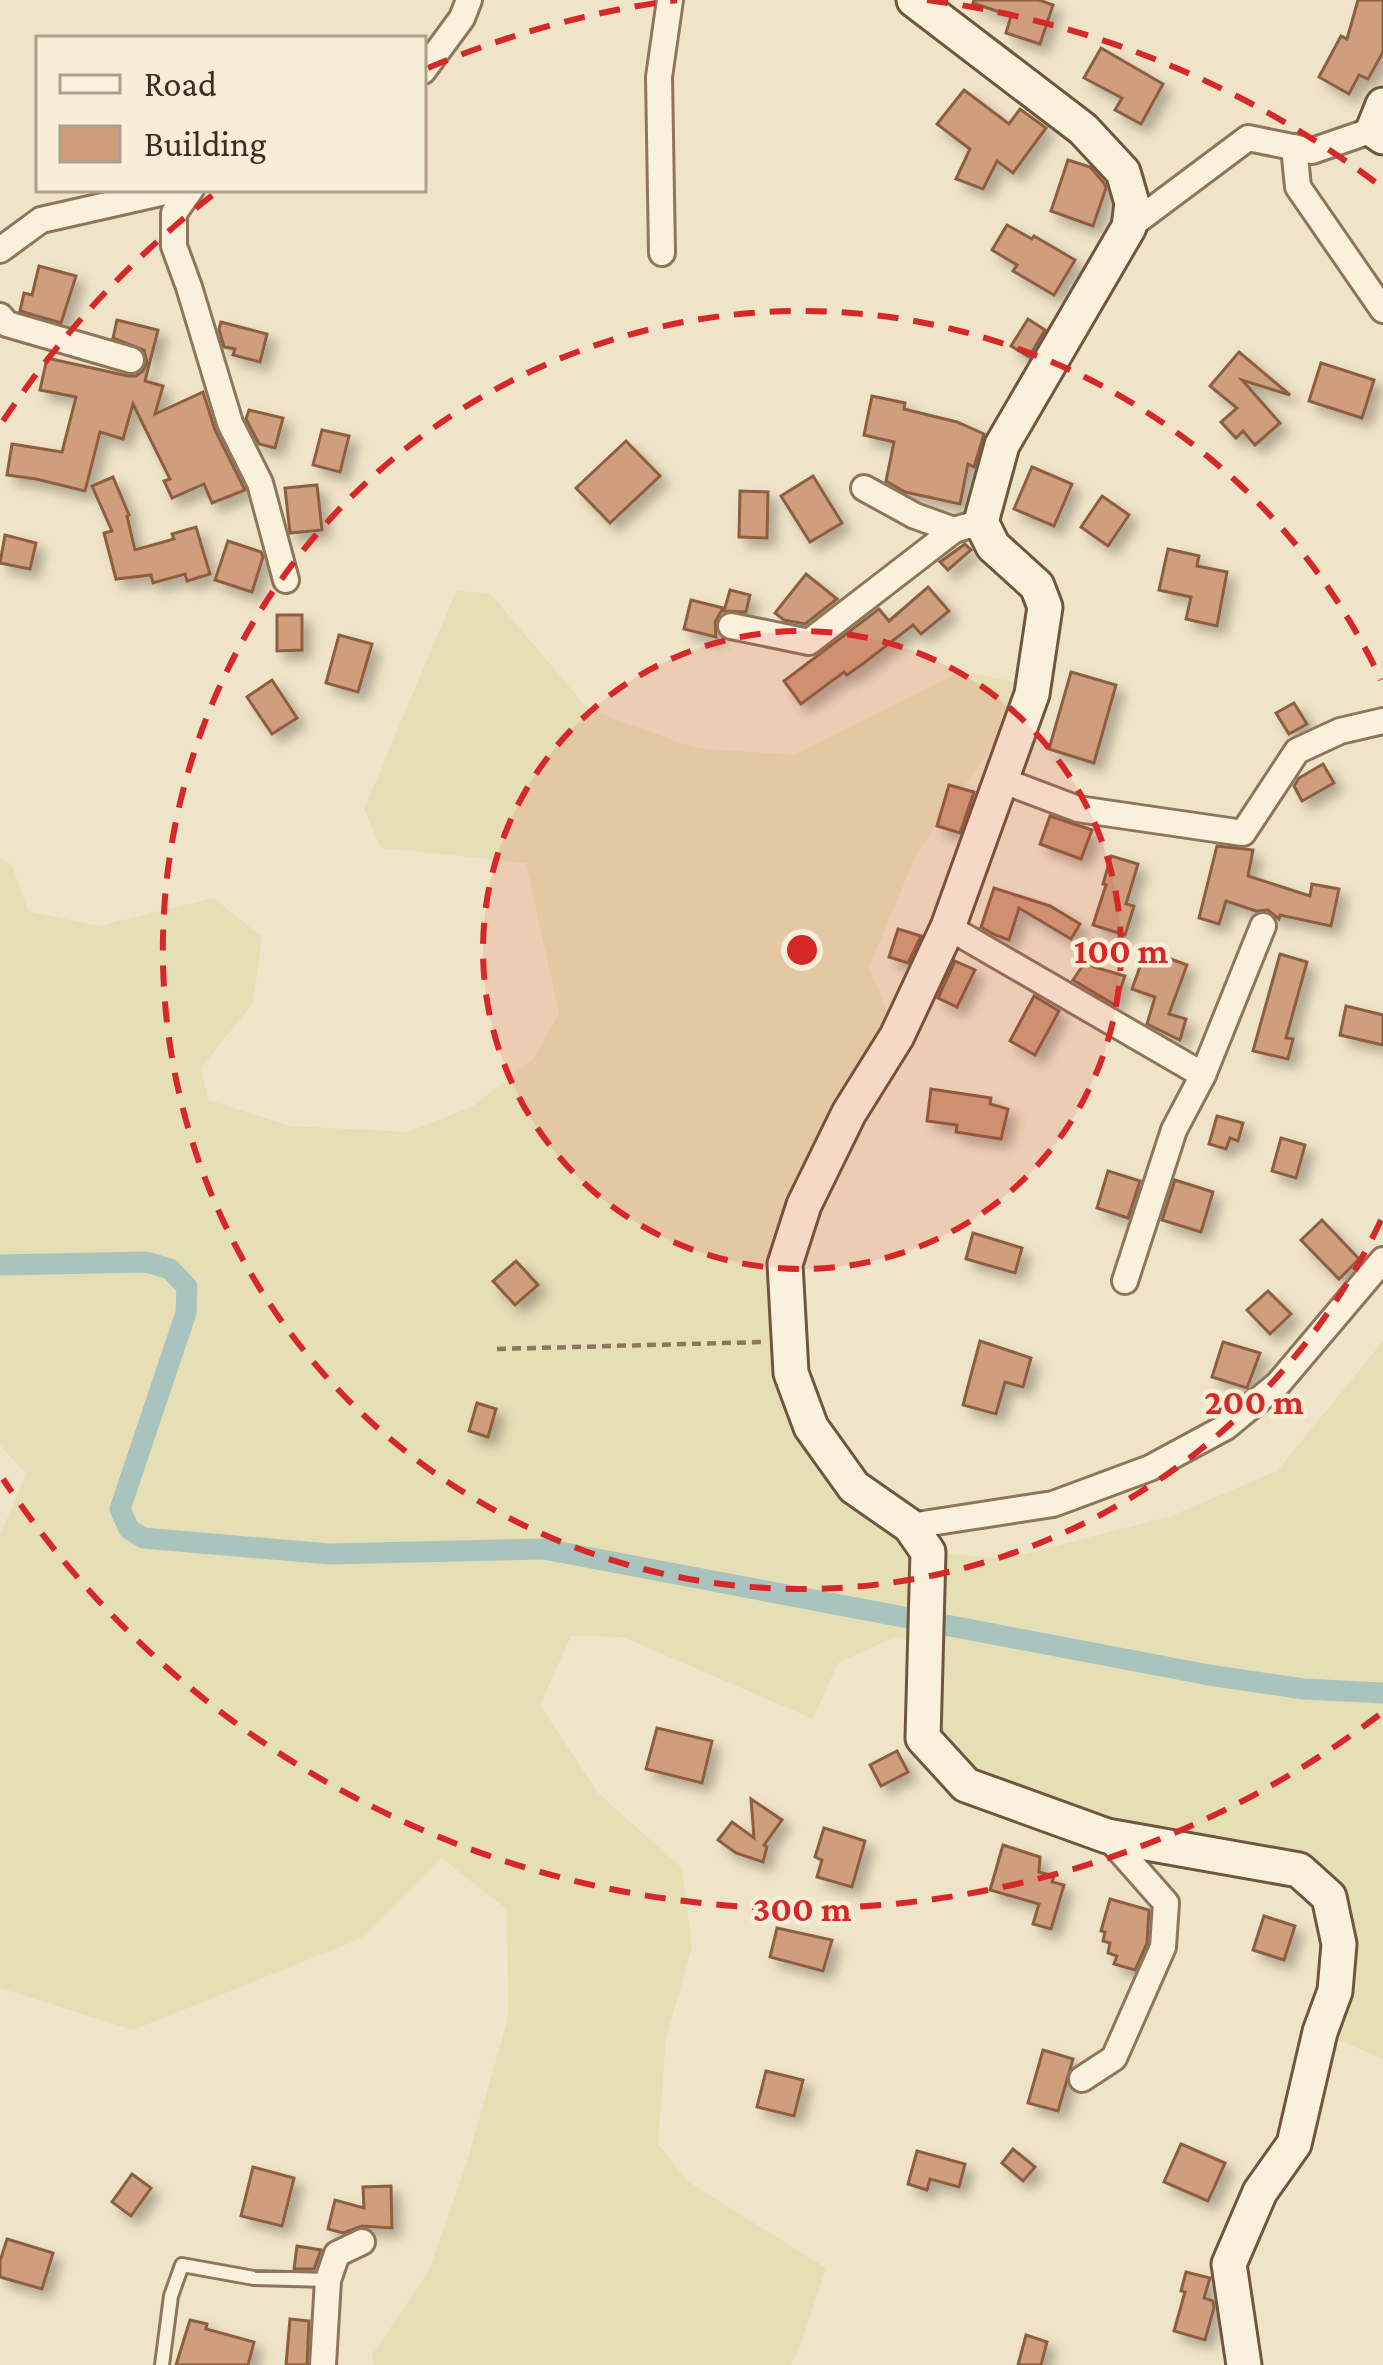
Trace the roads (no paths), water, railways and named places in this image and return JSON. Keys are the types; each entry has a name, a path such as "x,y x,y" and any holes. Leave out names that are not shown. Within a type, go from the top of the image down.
{"street":[{"path":"426,67 462,18 469,0"},
{"path":"662,253 659,77 670,0"},
{"path":"914,0 1083,129 1123,172 1132,202 1129,227"},
{"path":"731,626 809,642 968,526 1003,445 1129,227 1248,138 1312,151 1380,124"},
{"path":"1294,147 1298,187 1383,310"},
{"path":"0,250 41,220 165,192"},
{"path":"189,192 174,213 174,246 230,423 260,483 286,580"},
{"path":"0,316 7,324 131,360"},
{"path":"864,488 915,516 968,526 1037,586 1046,607 1032,694 948,926 897,1036 849,1113 804,1205 785,1264 791,1373 811,1427 854,1487 910,1526 928,1552 923,1738 966,1784 1107,1836 1299,1870 1330,1897 1339,1944 1335,1991 1320,2032 1294,2144 1261,2192 1228,2264 1244,2365"},
{"path":"1001,780 1078,809 1243,833 1298,751 1340,730 1383,721"},
{"path":"948,926 1203,1075"},
{"path":"1125,1281 1174,1130 1203,1075 1263,926"},
{"path":"910,1526 1053,1504 1150,1468 1226,1427 1278,1384 1383,1260"},
{"path":"1082,2079 1114,2058 1162,1947 1166,1903 1107,1836"},
{"path":"323,2365 328,2280 337,2254 362,2242"}],"lane":[{"path":"162,2365 171,2296 182,2265 254,2278 328,2280"}],"waterway":[{"path":"0,1265 146,1262 170,1269 187,1287 186,1313 120,1509 129,1529 143,1538 330,1554 544,1549 1209,1675 1304,1689 1383,1693"}]}
